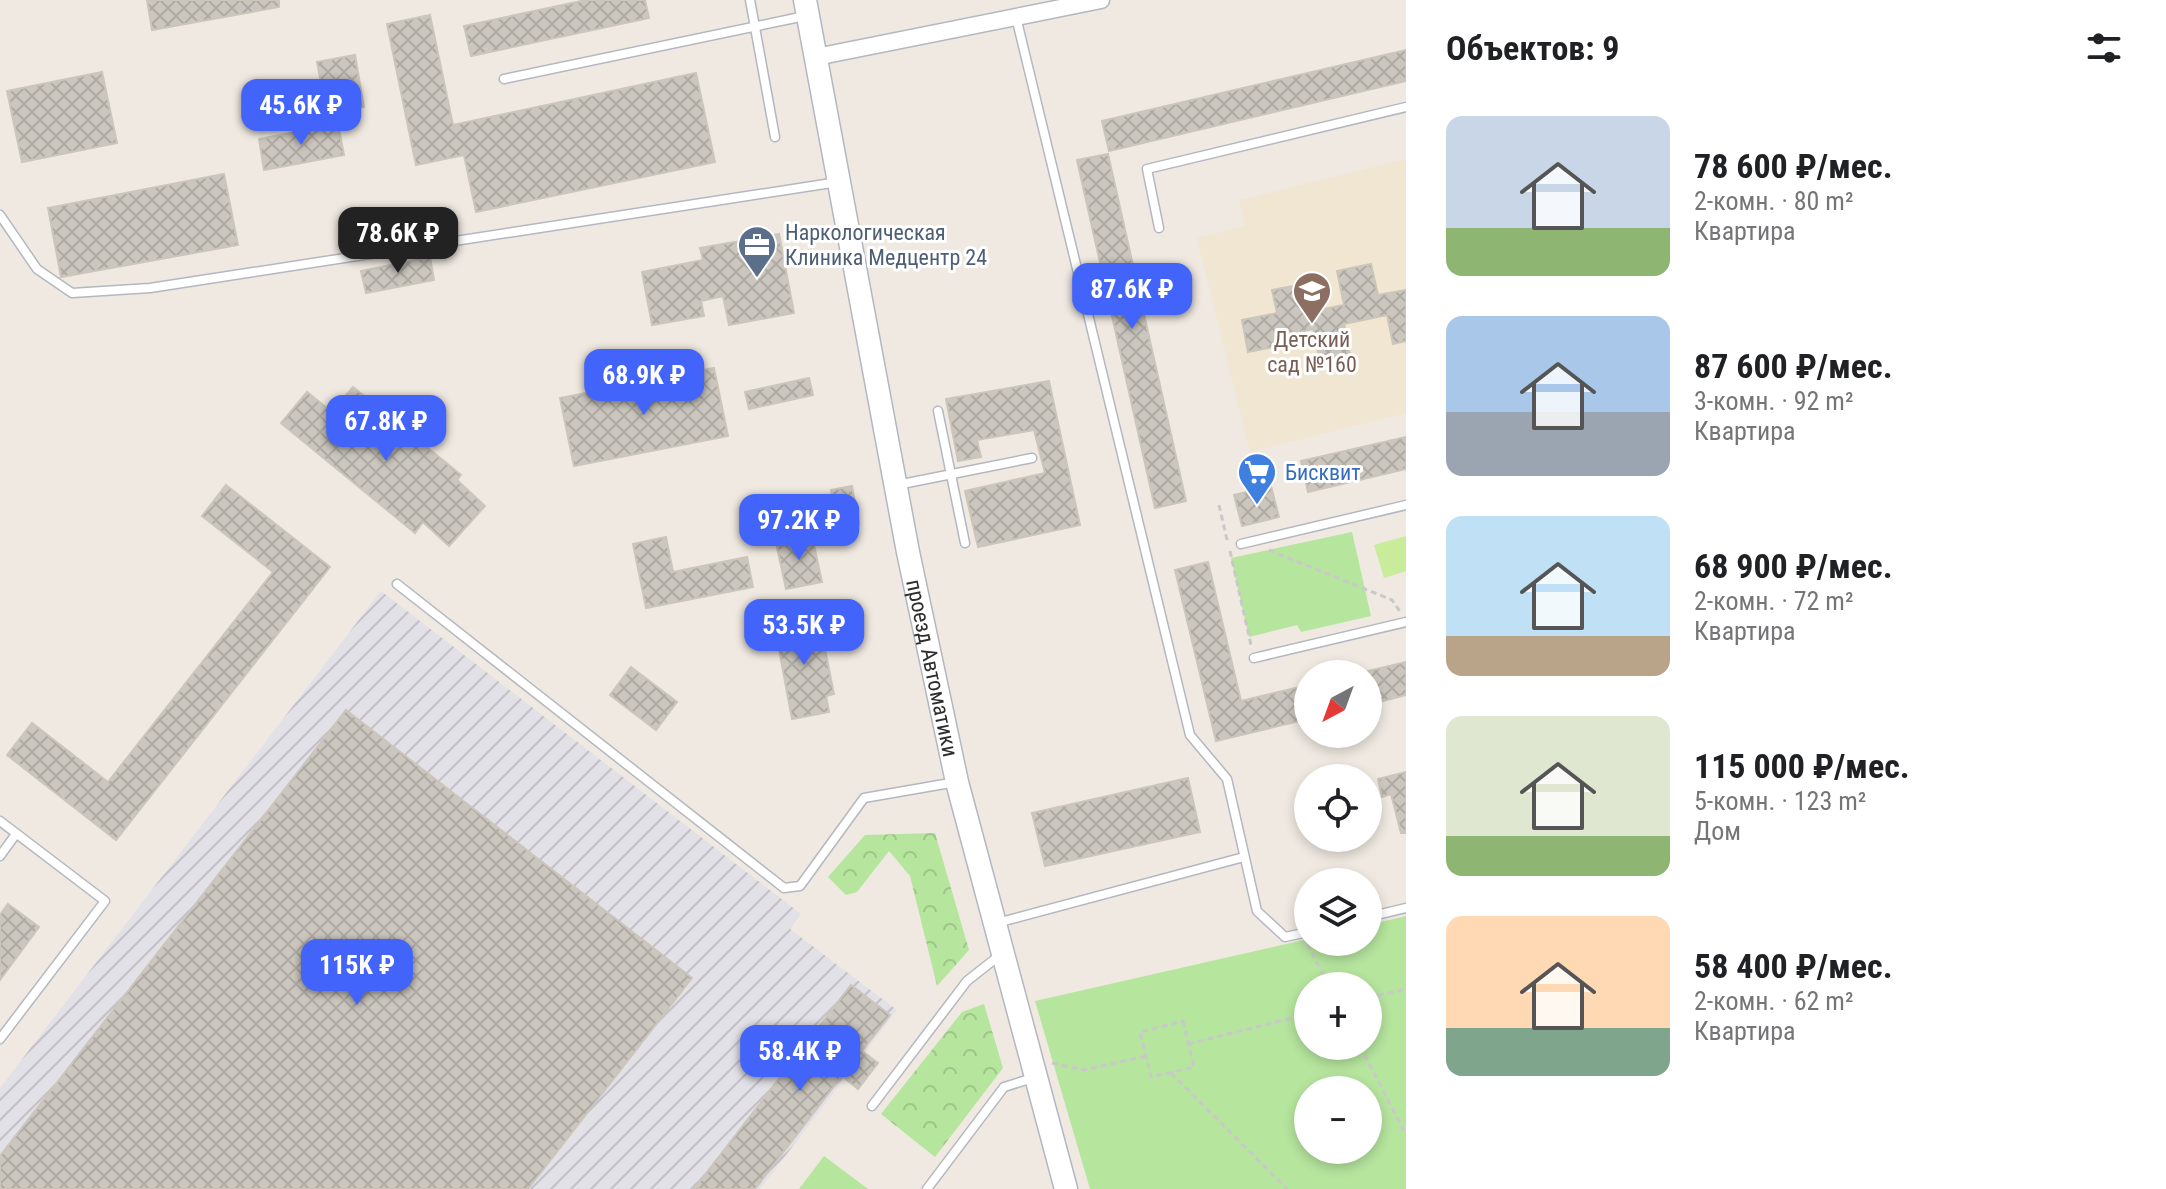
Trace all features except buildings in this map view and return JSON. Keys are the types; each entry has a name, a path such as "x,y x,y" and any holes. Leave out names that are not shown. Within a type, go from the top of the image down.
{"main road":[{"name":"проезд Автоматики","path":"806,8 896,486 957,782 992,924 1066,1189"}],"street":[{"path":"816,57 1101,0"}],"lane":[{"path":"750,0 775,137"},
{"path":"504,79 755,26 806,8"},
{"path":"1016,17 1190,735 1227,779 1257,911 1285,937 1294,935"},
{"path":"1159,228 1147,169 1406,107"},
{"path":"0,215 37,269 72,293 150,288 839,181"},
{"path":"938,411 965,543"},
{"path":"896,486 1032,458"},
{"path":"1241,544 1406,505"},
{"path":"397,584 784,888 800,886 814,871 864,798 957,782"},
{"path":"1254,658 1406,622"},
{"path":"0,821 105,901 0,1039"},
{"path":"0,856 16,834"},
{"path":"992,924 1244,857"},
{"path":"1382,914 1406,908"},
{"path":"872,1106 967,981 1001,955"},
{"path":"927,1189 1004,1087 1031,1068"}],"path":[{"path":"1219,505 1254,658"},
{"path":"1227,538 1264,548 1392,600 1406,622"},
{"path":"1382,995 1406,989"},
{"path":"1188,1044 1294,1018"},
{"path":"1183,1021 1188,1044 1194,1067 1151,1077 1140,1032 1183,1021"},
{"path":"1031,1068 1084,1070 1146,1056"},
{"path":"1367,1060 1406,1135"},
{"path":"1171,1073 1287,1189"}],"shaded area":[{"name":"Детский сад №160","path":"1406,159 1406,413 1250,452 1197,238 1245,226 1239,200"},
{"path":"381,591 801,914 790,929 897,1010 760,1189 0,1189 0,1088"}],"green space":[{"path":"1352,532 1371,616 1301,632 1297,625 1249,637 1231,558"},
{"path":"1406,536 1406,571 1384,578 1374,545"},
{"path":"935,833 969,950 937,986 910,876 889,851 857,892 846,895 828,877 865,835"},
{"path":"1406,916 1406,1189 1090,1189 1035,1001 1294,942 1294,956 1382,956 1382,922"},
{"path":"984,1004 1003,1068 935,1157 881,1114 962,1012"},
{"path":"824,1156 868,1189 799,1189"}],"place":[{"name":"Наркологическая Клиника Медцентр 24","path":"757,279"},
{"name":"Детский сад №160","path":"1312,325"},
{"name":"Бисквит","path":"1257,506"}]}
